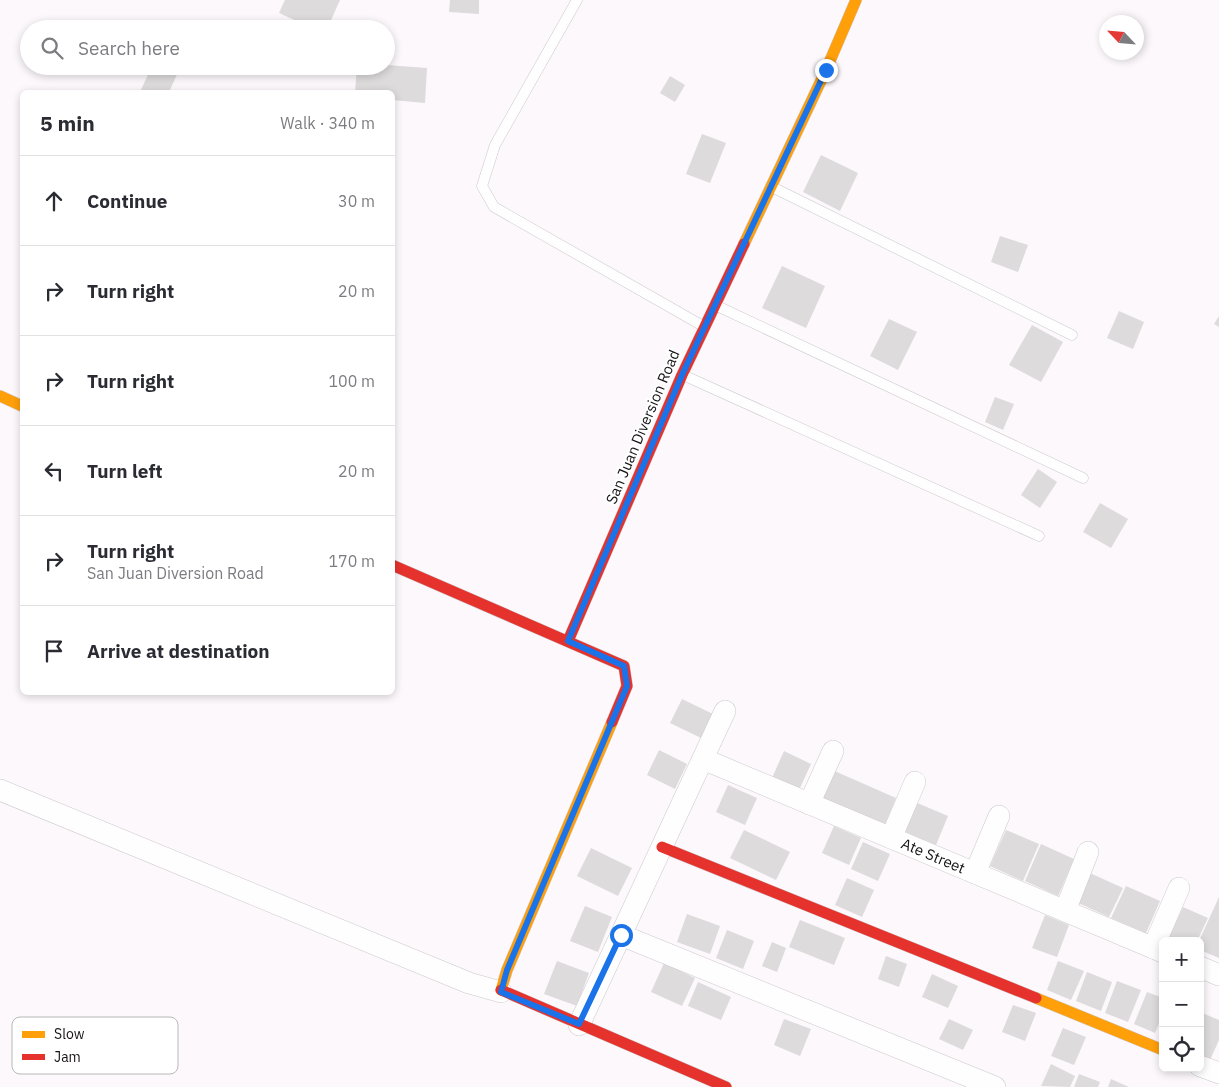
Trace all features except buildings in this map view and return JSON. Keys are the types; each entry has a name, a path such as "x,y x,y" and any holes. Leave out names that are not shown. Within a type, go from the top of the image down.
{"street":[{"name":"San Juan Diversion Road","path":"568,641 682,375 856,0"},
{"path":"0,396 20,405"},
{"path":"395,566 624,666 627,686 507,970 501,992"},
{"path":"579,1024 725,710"},
{"path":"809,804 833,751"},
{"name":"Ate Street","path":"702,759 1158,950"},
{"path":"891,838 915,782"},
{"path":"0,790 469,983 501,992 726,1087"},
{"path":"975,873 999,816"},
{"path":"662,847 1159,1048"},
{"path":"1065,911 1088,852"},
{"path":"1158,950 1179,888"},
{"path":"621,935 994,1087"},
{"path":"1204,969 1219,975"},
{"path":"1204,1067 1219,1072 1213,1087"}],"lane":[{"path":"577,0 495,145 482,186 494,207 704,327"},
{"path":"771,186 1072,335"},
{"path":"714,305 1082,478"},
{"path":"682,375 1039,536"}],"traffic: slow":[{"path":"744,244 826,70 856,0"},
{"path":"0,396 20,405"},
{"path":"501,990 507,970 612,722"},
{"path":"1036,998 1159,1048"}],"traffic: jam":[{"path":"568,641 682,375 744,244"},
{"path":"395,566 624,666 627,686 612,722"},
{"path":"662,847 1036,998"},
{"path":"501,990 726,1087"}],"route":[{"path":"621,935 579,1024 501,992 507,970 627,686 624,666 568,641 682,375 826,70"}]}
